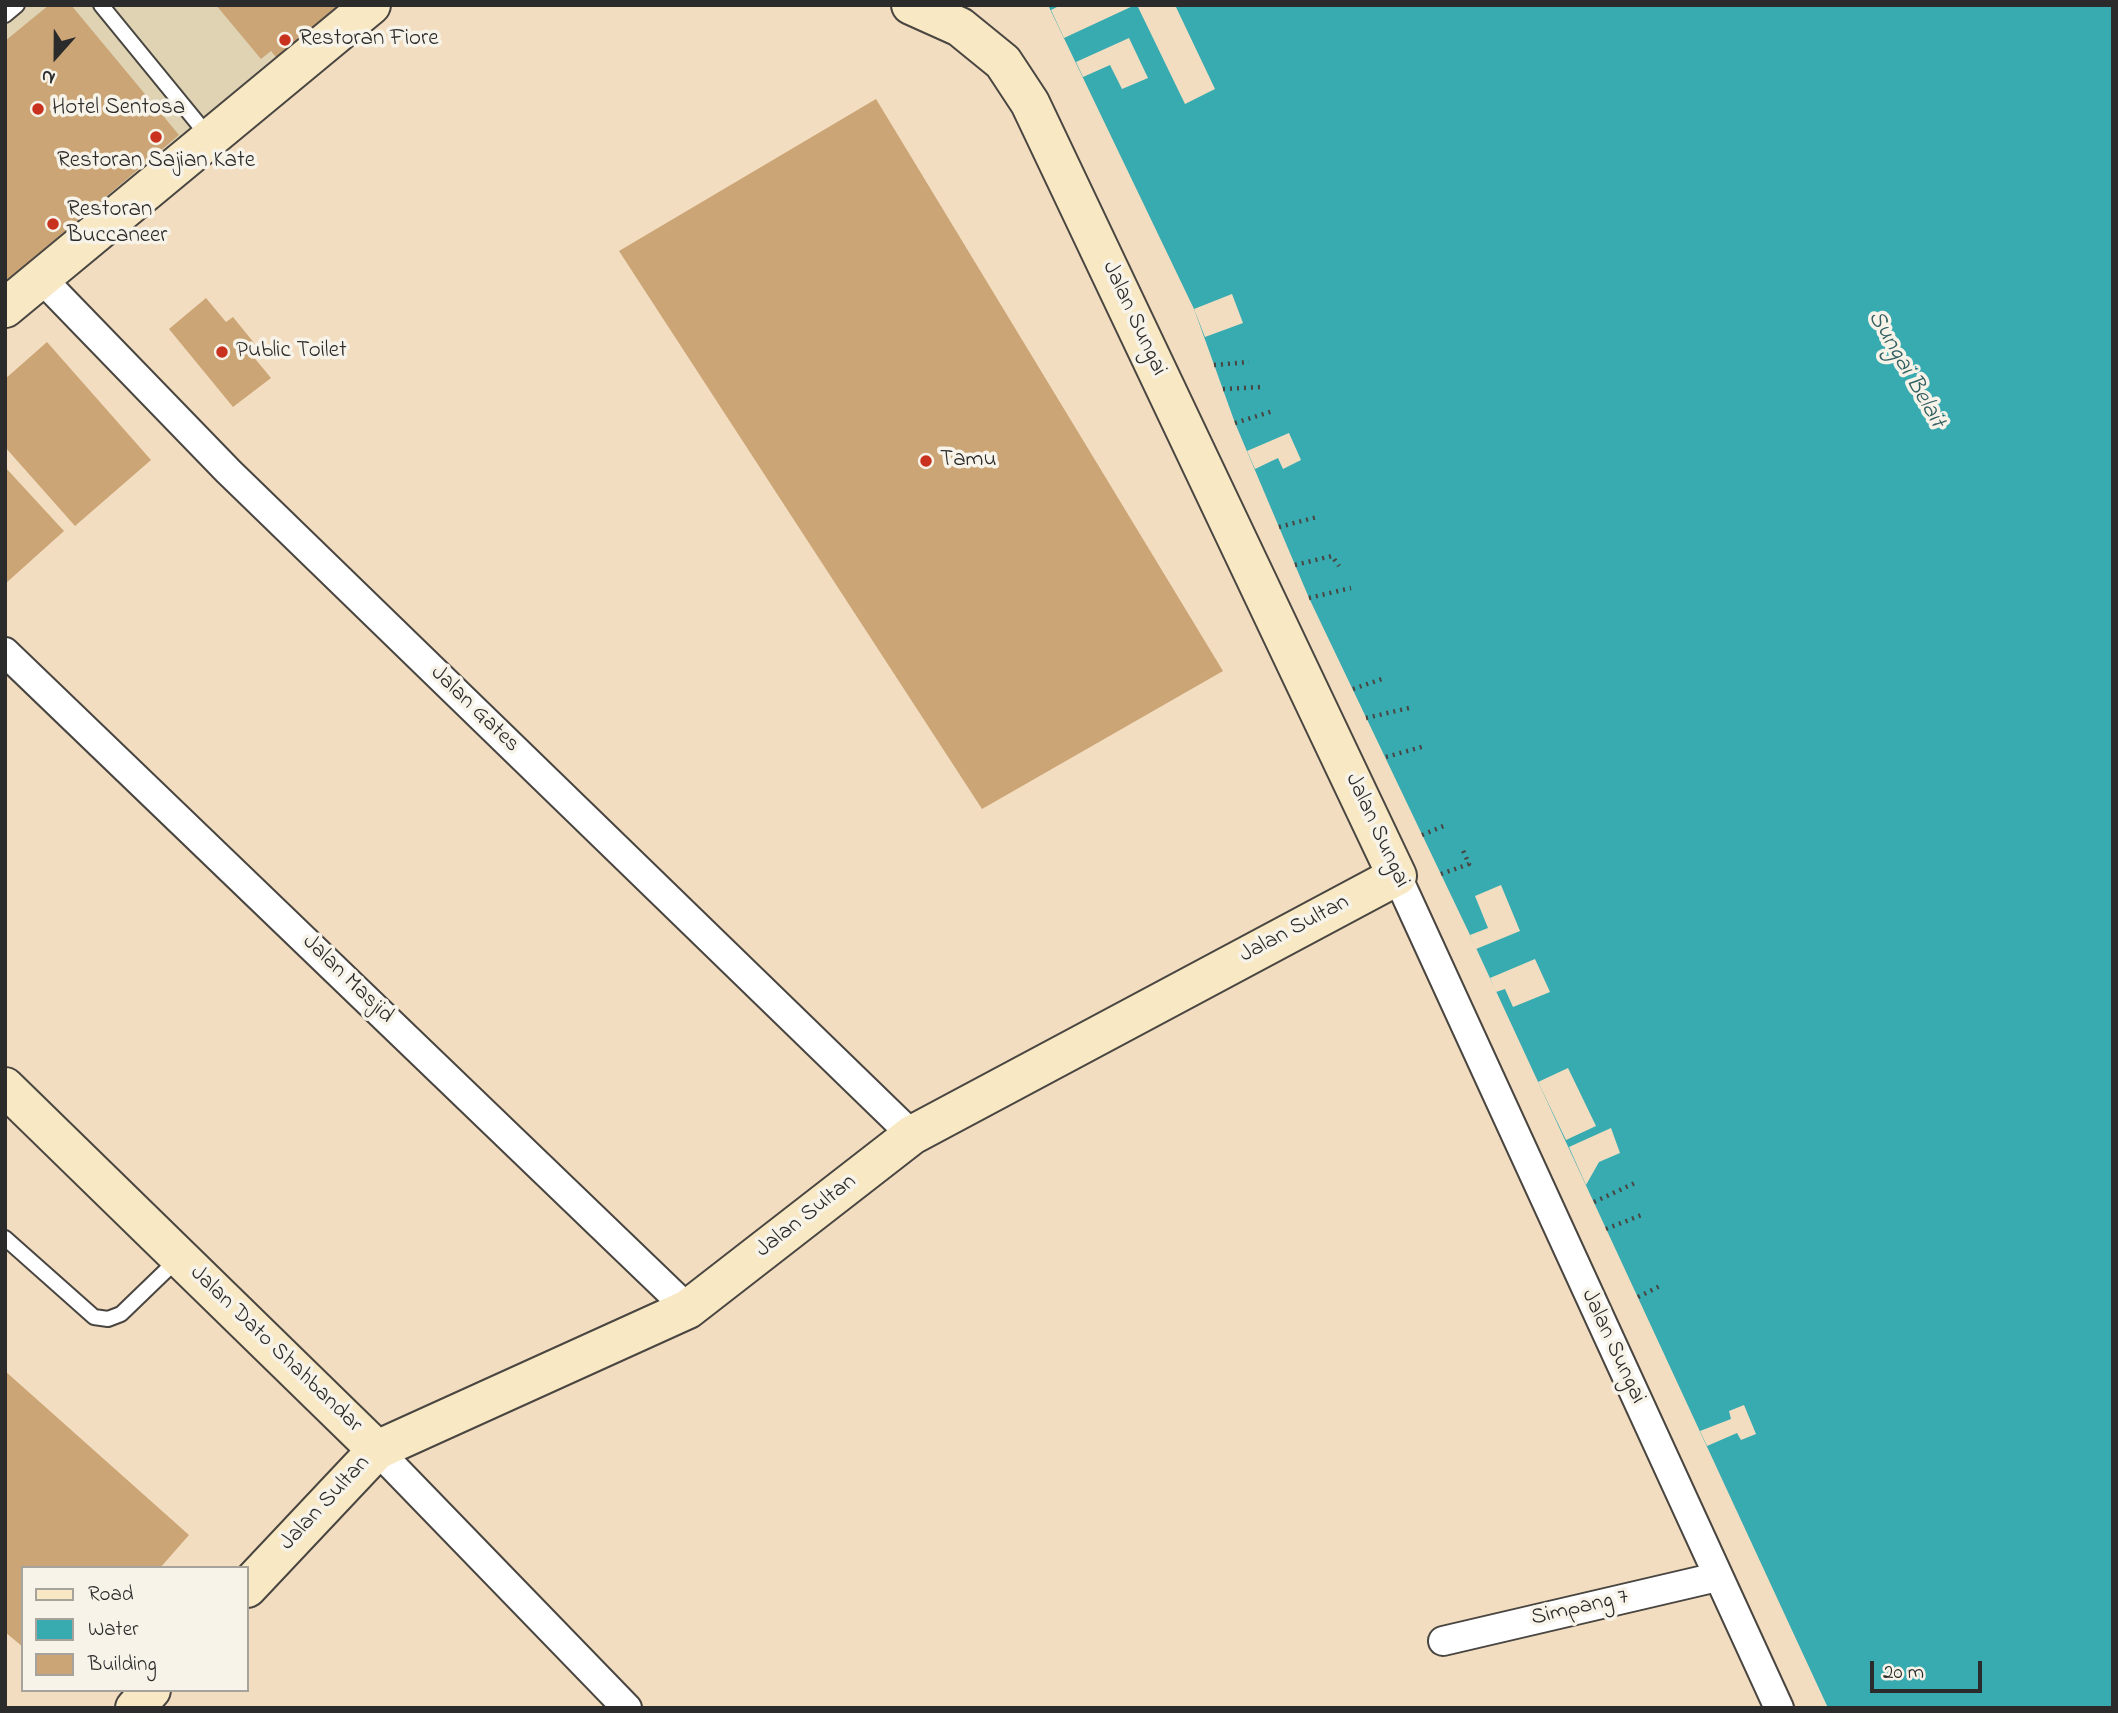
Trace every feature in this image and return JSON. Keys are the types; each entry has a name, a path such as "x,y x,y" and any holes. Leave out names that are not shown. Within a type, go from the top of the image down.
{"street":[{"path":"5,308 371,5"},
{"name":"Jalan Sungai","path":"911,5 960,27 1003,62 1030,103 1397,876 1779,1708"},
{"name":"Jalan Gates","path":"42,279 228,471 912,1135"},
{"name":"Jalan Masjid","path":"5,652 688,1309"},
{"name":"Jalan Sultan","path":"248,1587 377,1450 688,1309 912,1135 1397,876"},
{"name":"Jalan Dato Shahbandar","path":"5,1087 377,1450 627,1708"},
{"name":"Simpang 7","path":"1443,1641 1717,1577"},
{"path":"135,1708 149,1692"}],"lane":[{"path":"5,15 17,5"},
{"path":"101,5 210,138"},
{"path":"5,1238 94,1317 107,1319 121,1314 180,1257"}],"path":[{"path":"1214,365 1249,362"},
{"path":"1223,389 1262,387"},
{"path":"1235,423 1273,411"},
{"path":"1279,527 1317,517"},
{"path":"1295,565 1332,556 1339,566"},
{"path":"1310,598 1351,587"},
{"path":"1353,689 1382,679"},
{"path":"1366,718 1409,708"},
{"path":"1386,757 1425,746"},
{"path":"1422,835 1446,825"},
{"path":"1441,874 1469,864 1462,848"},
{"path":"1594,1202 1637,1182"},
{"path":"1606,1229 1644,1214"},
{"path":"1638,1297 1662,1285"}],"shaded area":[{"path":"5,5 367,5 5,304"}],"water":[{"name":"Sungai Belait","path":"1048,5 2113,5 2113,1708 1828,1708 1470,935 1309,598 1235,423 1194,309"}],"pier":[{"path":"1061,5 1135,5 1064,38 1051,10"},
{"path":"1137,5 1175,5 1215,89 1185,104"},
{"path":"1129,38 1148,78 1122,89 1110,65 1083,77 1076,62"},
{"path":"1232,294 1243,323 1205,337 1194,309"},
{"path":"1289,433 1301,460 1283,469 1278,458 1255,469 1247,451"},
{"path":"1501,885 1520,931 1476,949 1470,935 1488,928 1475,896"},
{"path":"1535,959 1550,992 1513,1007 1505,989 1496,992 1490,978"},
{"path":"1568,1068 1596,1126 1566,1140 1538,1082"},
{"path":"1611,1128 1620,1153 1599,1162 1586,1185 1569,1147"},
{"path":"1744,1405 1756,1434 1741,1440 1737,1433 1707,1446 1700,1431 1731,1419 1729,1411"}],"building":[{"path":"49,5 71,5 179,135 5,282 5,41"},
{"path":"216,5 346,5 279,61 271,51 261,59"},
{"name":"Tamu","path":"876,99 1223,671 982,809 619,251"},
{"name":"Public Toilet","path":"206,298 226,322 233,317 259,349 252,355 271,378 233,407 169,329"},
{"path":"47,342 151,460 75,526 5,447 5,379"},
{"path":"5,467 64,531 5,584"},
{"path":"5,1371 189,1535 162,1566 21,1566 21,1645 5,1632"}],"place":[{"name":"Restoran Fiore","path":"285,40"},
{"name":"Hotel Sentosa","path":"38,109"},
{"name":"Restoran Sajian Kate","path":"156,137"},
{"name":"Restoran Buccaneer","path":"53,224"},
{"name":"Public Toilet","path":"222,352"},
{"name":"Tamu","path":"926,461"}]}
